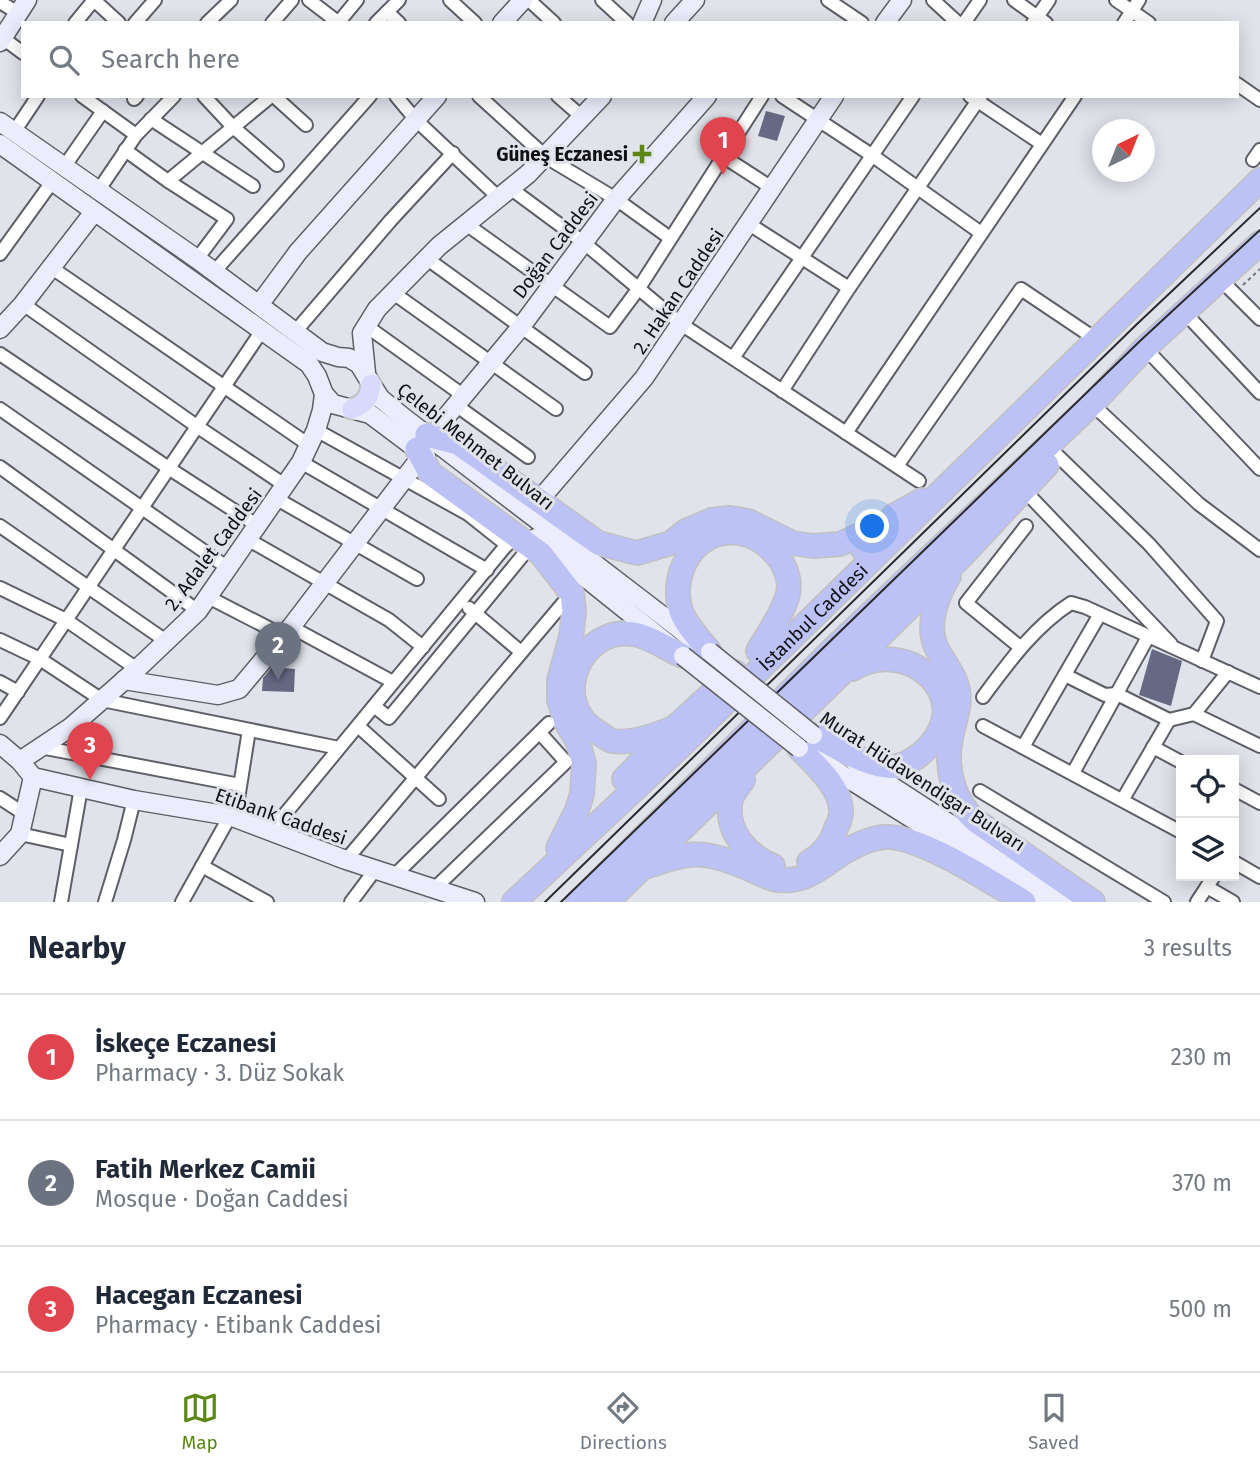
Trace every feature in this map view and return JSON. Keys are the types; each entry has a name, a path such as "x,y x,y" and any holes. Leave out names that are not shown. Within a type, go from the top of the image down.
{"highway":[{"name":"İstanbul Caddesi","path":"516,900 683,744 1097,340 1258,163"},
{"name":"İstanbul Caddesi","path":"578,902 832,650 1092,404 1145,348 1185,313 1228,287 1260,243"},
{"path":"607,902 961,557 1057,455 1092,404"},
{"path":"558,848 582,794 584,763 578,742 566,722 559,700 559,680 572,637 572,594 541,554 430,473 426,442 458,443 598,543 637,553 671,543 685,531 712,520 730,518 748,521 792,543 813,546 840,544 866,534 951,484"},
{"path":"516,900 531,873 674,728 758,651 895,515"},
{"path":"710,652 680,609 677,583 684,561 699,544 715,535 738,533 762,542 780,559 787,576 788,593 778,617 758,651"},
{"path":"961,557 945,582 932,620 935,644 958,689 958,715 950,748 955,791 964,811 976,821 1093,902"},
{"path":"674,728 643,738 612,741 588,727 575,705 571,689 576,668 587,651 604,638 622,634 639,635 682,656"},
{"path":"806,741 866,761 898,766 921,755 937,737 945,714 939,687 925,671 907,661 874,660 856,667 835,681"},
{"path":"758,757 731,798 733,829 740,843 758,860 781,869 800,867 817,857 832,841 841,812 836,793 806,741"},
{"path":"645,867 691,853 718,856 778,880 798,879 816,872 864,842 887,836 956,861 1024,902"}],"main road":[{"path":"504,21 523,0"},
{"path":"643,21 652,0"},
{"path":"676,21 695,0"},
{"path":"887,21 902,0"},
{"path":"1,39 22,6"},
{"path":"259,305 298,252 435,98"},
{"path":"311,440 327,368 364,329 392,292 426,258 546,157 600,98"},
{"name":"Doğan Caddesi","path":"131,675 218,695 239,689 287,632 405,477 426,442 520,328 616,199 705,98"},
{"name":"2. Hakan Caddesi","path":"542,497 644,378 833,98"},
{"name":"Çelebi Mehmet Bulvarı","path":"5,132 64,167 322,352 349,358 359,364 380,398 426,442 546,546 744,704"},
{"name":"Çelebi Mehmet Bulvarı","path":"5,132 52,182 309,365 333,404 370,415 426,442 710,652 757,690"},
{"path":"3,321 23,304 94,212"},
{"path":"311,440 335,412 366,400 370,393 363,353 364,329"},
{"name":"2. Adalet Caddesi","path":"20,761 71,727 131,675 203,604 281,493 311,440"},
{"name":"Murat Hüdavendigar Bulvarı","path":"757,690 806,741 1045,902"},
{"name":"Murat Hüdavendigar Bulvarı","path":"744,704 1070,902"},
{"path":"0,744 20,761 33,777 20,834 1,855"},
{"name":"Etibank Caddesi","path":"33,777 134,800 232,817 346,860 475,902"}],"street":[{"path":"77,21 94,0 117,21"},
{"path":"137,21 155,0"},
{"path":"209,21 230,0"},
{"path":"277,21 292,0"},
{"path":"309,0 335,21"},
{"path":"340,21 357,0"},
{"path":"378,21 399,0"},
{"path":"450,0 473,21"},
{"path":"529,0 552,21"},
{"path":"602,0 625,21"},
{"path":"828,0 859,21"},
{"path":"933,0 956,21"},
{"path":"965,21 981,0"},
{"path":"1014,0 1039,21 1049,0"},
{"path":"1116,0 1135,6 1147,21"},
{"path":"0,2 22,6"},
{"path":"1125,21 1135,6"},
{"path":"387,12 397,21"},
{"path":"1,39 21,52"},
{"path":"1239,85 1260,100"},
{"path":"5,132 36,98"},
{"path":"85,98 136,135"},
{"path":"98,191 136,135 172,98"},
{"path":"206,98 233,127 277,165"},
{"path":"168,181 270,98"},
{"path":"275,98 306,125"},
{"path":"214,272 368,98"},
{"path":"398,98 416,120 453,153 504,193 583,242 681,324 919,481"},
{"path":"481,98 546,157 616,199 670,238"},
{"path":"560,98 582,117"},
{"path":"466,224 610,327 639,288 761,98"},
{"path":"785,98 919,187 981,233"},
{"path":"733,358 912,98"},
{"path":"782,391 976,98 1042,144"},
{"path":"846,433 1074,98"},
{"path":"64,167 103,111"},
{"path":"151,119 253,186"},
{"path":"125,150 228,219 197,260"},
{"path":"295,332 391,220 453,153"},
{"path":"724,157 772,188"},
{"path":"0,254 52,182"},
{"path":"749,224 849,288"},
{"path":"426,258 585,373"},
{"path":"52,268 226,387 311,440 405,477 510,541 271,831"},
{"path":"1228,287 1260,319"},
{"path":"897,467 1021,289 1097,340"},
{"path":"392,292 556,409"},
{"path":"23,304 198,427 281,493 417,579"},
{"path":"1185,313 1260,393"},
{"path":"364,329 460,401 528,457"},
{"path":"0,718 261,332"},
{"path":"1145,348 1260,469"},
{"path":"0,354 170,469 323,583 389,620 423,647"},
{"path":"1092,404 1199,504 1260,550"},
{"path":"2,416 228,568"},
{"path":"311,440 382,508 487,570"},
{"path":"1057,455 1149,544 1217,621 1202,661"},
{"path":"0,467 115,551 203,604 287,632 393,682"},
{"path":"1024,490 1175,648"},
{"path":"0,526 166,641"},
{"path":"1020,647 966,603 1026,526"},
{"path":"374,706 388,718 527,549"},
{"path":"0,588 66,620 131,675"},
{"path":"461,601 521,652"},
{"path":"346,860 564,602"},
{"path":"983,696 1020,647 1053,615 1071,603 1260,687"},
{"path":"1023,747 1100,614"},
{"path":"1073,773 1148,637"},
{"path":"0,640 40,659 102,700 339,748"},
{"path":"1065,675 1105,695 1116,694 1169,720 1194,714 1228,672"},
{"path":"0,682 18,692"},
{"path":"1194,714 1260,746"},
{"path":"1123,799 1169,720"},
{"path":"394,876 549,723"},
{"path":"358,726 439,799"},
{"path":"983,726 1176,829"},
{"path":"182,902 232,817 248,730"},
{"path":"435,889 566,762 540,733"},
{"path":"40,747 240,785"},
{"path":"1153,747 1176,759"},
{"path":"61,902 81,788"},
{"path":"980,791 1164,902"},
{"path":"1239,792 1260,803"},
{"path":"0,798 26,815"},
{"path":"104,902 134,800"},
{"path":"20,834 71,845"},
{"path":"1239,865 1260,877"},
{"path":"202,866 267,902"},
{"path":"353,901 375,870"},
{"path":"1197,902 1210,881 1233,902"}],"path":[{"path":"1228,287 1260,269"}],"building":[{"path":"766,111 785,116 777,141 758,136"},
{"path":"1152,649 1182,661 1171,706 1139,695"},
{"path":"272,667 295,669 294,692 262,691 263,678"}],"tram line":[{"path":"545,902 1136,325 1260,208"},
{"path":"561,902 1140,341 1260,230"}],"place":[{"name":"Güneş Eczanesi","path":"642,154"},
{"name":"İskeçe Eczanesi","path":"723,175"},
{"name":"Fatih Merkez Camii","path":"278,680"},
{"name":"Hacegan Eczanesi","path":"90,780"}]}
